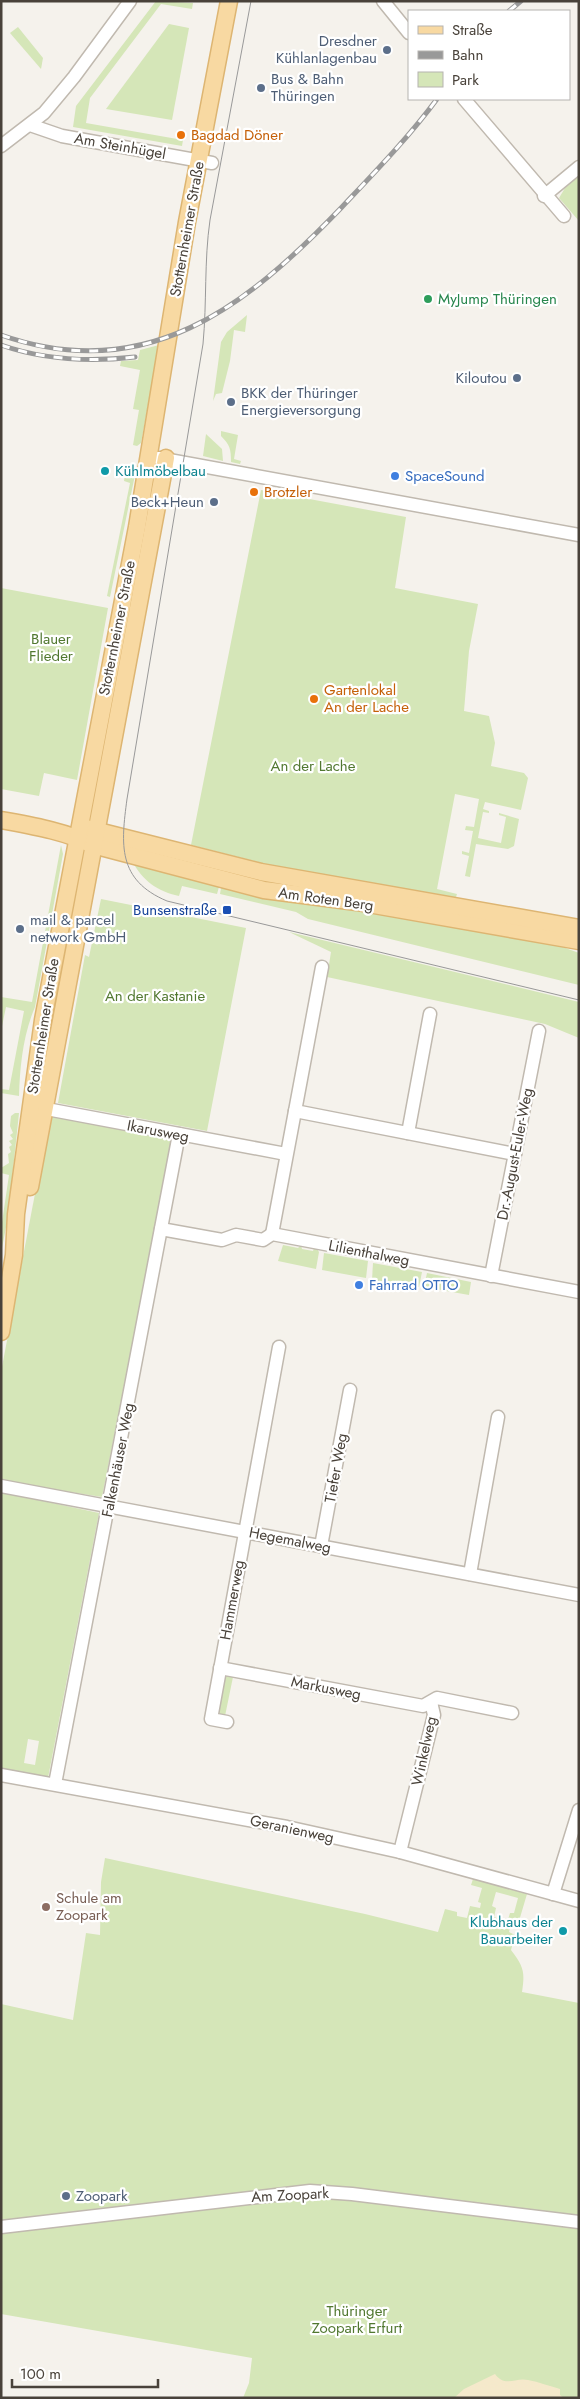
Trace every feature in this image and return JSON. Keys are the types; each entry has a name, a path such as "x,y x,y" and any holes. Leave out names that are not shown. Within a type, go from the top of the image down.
{"main road":[{"name":"Stotternheimer Straße","path":"38,1108 36,1060 54,954 137,527 148,458 205,161 229,1"},
{"name":"Stotternheimer Straße","path":"1,1332 4,1297 14,1255 38,1108 95,837 166,458"},
{"path":"1,809 78,831"},
{"path":"1,820 78,831"},
{"name":"Am Roten Berg","path":"78,831 264,890 357,902 579,941"},
{"name":"Am Roten Berg","path":"95,837 270,874 579,928"}],"street":[{"path":"1,146 44,113 74,77 130,1"},
{"path":"383,1 408,32"},
{"path":"465,100 544,196 564,216"},
{"name":"Am Steinhügel","path":"30,125 62,136 205,161"},
{"path":"544,196 579,167"},
{"path":"148,458 166,458 579,535"},
{"path":"272,1234 322,967"},
{"path":"408,1133 430,1014"},
{"name":"Dr.-August-Euler-Weg","path":"491,1276 539,1032"},
{"name":"Ikarusweg","path":"38,1108 286,1154"},
{"path":"295,1111 515,1154"},
{"name":"Falkenhäuser Weg","path":"55,1784 110,1506 179,1134"},
{"name":"Lilienthalweg","path":"161,1229 222,1240 236,1235 263,1240 272,1234 579,1292"},
{"name":"Hammerweg","path":"227,1722 211,1719 279,1347"},
{"name":"Tiefer Weg","path":"321,1546 350,1390"},
{"path":"470,1574 498,1417"},
{"name":"Hegemalweg","path":"1,1486 579,1595"},
{"name":"Markusweg","path":"220,1668 423,1706 431,1702"},
{"name":"Winkelweg","path":"400,1852 434,1715 431,1702 437,1698 512,1713"},
{"name":"Geranienweg","path":"1,1775 288,1828 400,1852 579,1902"},
{"path":"553,1894 579,1810"},
{"name":"Am Zoopark","path":"1,2227 310,2191 352,2194 579,2222"}],"green space":[{"path":"156,1 193,3 192,9 161,4 90,98 86,123 183,140 182,146 73,127 76,106"},
{"path":"169,24 189,28 172,120 106,109"},
{"path":"18,27 43,58 41,69 10,33"},
{"path":"579,176 579,221 559,198 565,188"},
{"path":"247,315 245,332 234,330 230,361 222,393 216,394 213,401 221,342 227,332"},
{"path":"159,345 141,443 137,446 133,445 139,410 133,409 140,370 120,366 121,361 138,360 140,350"},
{"path":"221,431 238,435 234,459 241,461 240,464 231,462 231,454 221,436"},
{"path":"206,434 222,449 223,461 203,456"},
{"path":"126,468 136,470 110,597 107,596 130,483 124,481"},
{"name":"An der Lache","path":"261,490 406,517 395,588 478,604 469,651 464,711 489,716 495,743 491,766 524,773 528,778 521,810 485,802 483,809 489,811 489,813 483,812 478,838 501,843 506,817 499,815 499,813 519,819 514,846 508,849 476,844 470,877 465,876 469,856 462,854 462,851 469,853 473,831 465,830 466,826 474,827 479,799 455,794 437,889 457,894 455,900 266,864 191,845"},
{"name":"Blauer Flieder","path":"1,588 108,608 77,780 44,773 39,796 1,789"},
{"path":"61,845 63,854 35,1007 23,1051 19,1096 1,1093 1,1089 9,1090 24,1011 6,1007 1,1031 1,997 32,1002"},
{"path":"132,861 208,882 207,884 219,887 217,894 182,886 179,896 164,891 146,880"},
{"path":"221,888 317,902 560,946 579,953 579,985 308,919 296,912 220,894"},
{"name":"An der Kastanie","path":"101,899 246,928 207,1131 58,1103 85,955 89,957"},
{"path":"289,932 579,1002 579,1038 545,1024 327,977 331,952"},
{"path":"19,1113 8,1217 1,1253 1,1229 9,1175 1,1173 1,1168 9,1163 8,1154 11,1152 9,1147 12,1145 9,1141 13,1139 10,1135 13,1133 10,1126 11,1116"},
{"path":"50,1115 168,1137 172,1142 102,1497 1,1481 1,1372"},
{"path":"283,1245 298,1248 301,1245 302,1249 313,1251 314,1248 317,1249 319,1252 316,1269 278,1261"},
{"path":"324,1253 368,1261 366,1278 322,1270"},
{"path":"373,1263 422,1272 419,1287 372,1280"},
{"path":"427,1273 471,1282 469,1295 424,1287"},
{"path":"1,1492 99,1513 48,1778 1,1770","holes":["28,1739 39,1741 35,1765 24,1763"]},
{"path":"224,1675 233,1677 225,1716 216,1714"},
{"name":"Thüringer Zoopark Erfurt","path":"105,1858 365,1914 438,1932 445,1909 457,1912 457,1916 467,1918 470,1906 480,1908 481,1903 478,1902 482,1888 471,1885 473,1879 527,1894 519,1921 512,1920 509,1932 515,1935 511,1950 519,1961 522,1970 522,1992 579,2003 579,2398 243,2398 249,2383 252,2358 1,2314 1,2004 73,2020 86,1933 100,1935 101,1882","holes":["496,1892 518,1898 514,1913 510,1913 505,1930 498,1927 500,1919 494,1917 496,1908 492,1906"]}],"sand":[{"path":"495,2374 506,2381 523,2379 560,2389 560,2395 564,2398 454,2398 464,2389"}],"tram line":[{"path":"251,1 210,220 203,344 127,799 124,831 126,859 139,883 167,901 579,1000"}],"railway":[{"path":"510,10 521,1"},
{"path":"1,335 54,348 102,351 148,343 190,328 230,305 269,276 306,243 391,154 436,100"},
{"path":"1,345 51,357 85,359 135,357"}],"place":[{"name":"Dresdner Kühlanlagenbau","path":"387,50"},
{"name":"Bus & Bahn Thüringen","path":"261,88"},
{"name":"Bagdad Döner","path":"181,135"},
{"name":"MyJump Thüringen","path":"428,299"},
{"name":"Kiloutou","path":"517,378"},
{"name":"BKK der Thüringer Energieversorgung","path":"231,402"},
{"name":"Kühlmöbelbau","path":"105,471"},
{"name":"SpaceSound","path":"395,476"},
{"name":"Brotzler","path":"254,492"},
{"name":"Beck+Heun","path":"214,502"},
{"name":"Gartenlokal An der Lache","path":"314,699"},
{"name":"Bunsenstraße","path":"227,910"},
{"name":"mail & parcel network GmbH","path":"20,929"},
{"name":"Fahrrad OTTO","path":"359,1285"},
{"name":"Schule am Zoopark","path":"46,1907"},
{"name":"Klubhaus der Bauarbeiter","path":"563,1931"},
{"name":"Zoopark","path":"66,2196"}]}
